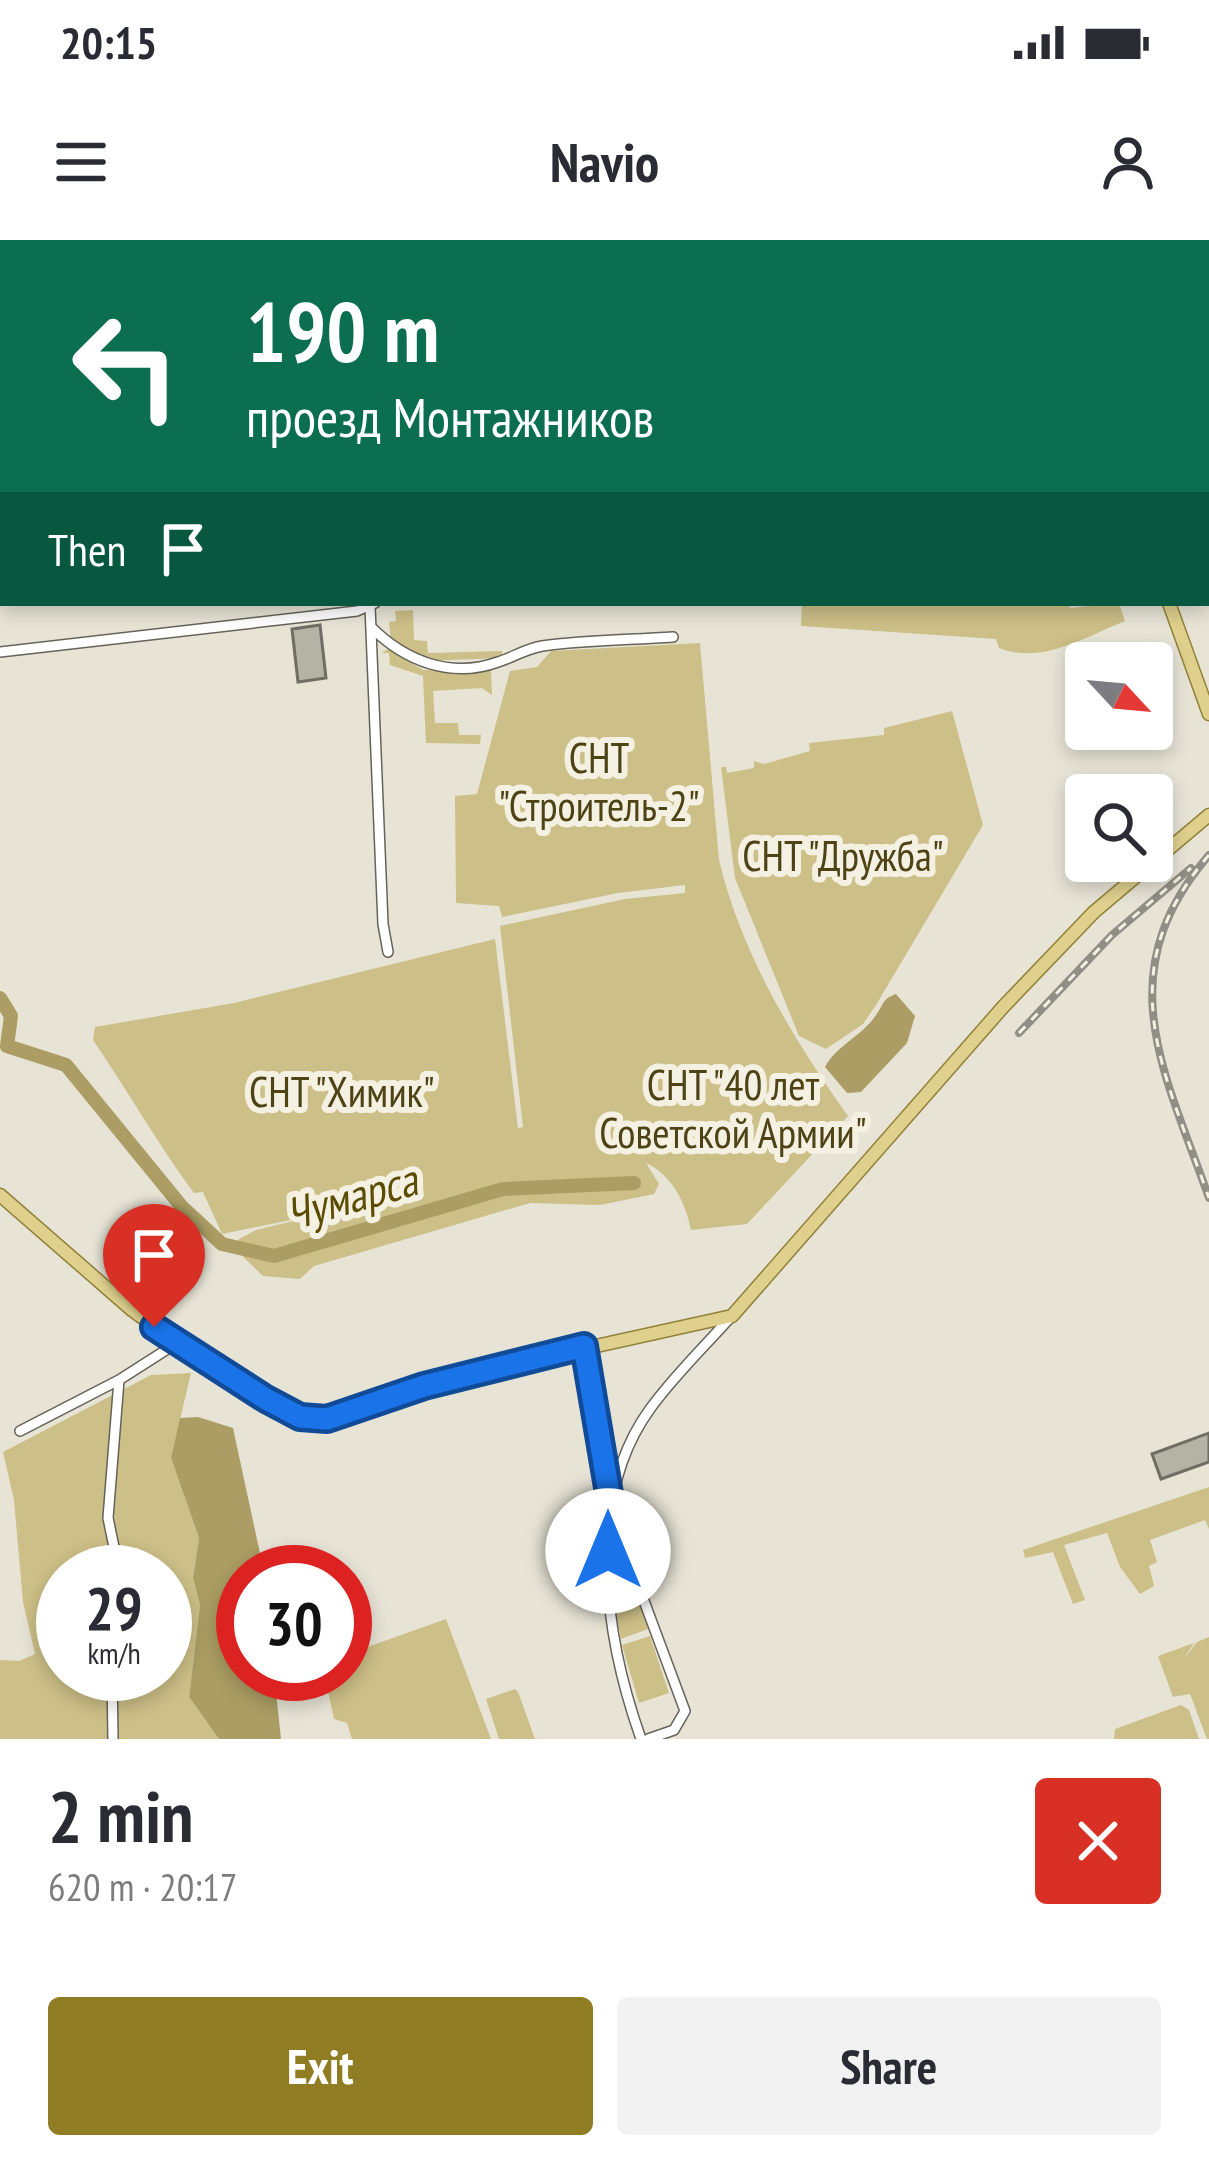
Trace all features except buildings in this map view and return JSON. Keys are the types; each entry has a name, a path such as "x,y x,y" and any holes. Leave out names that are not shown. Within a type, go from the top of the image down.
{"main road":[{"path":"1170,606 1209,714"},
{"path":"0,1196 177,1343 300,1417 327,1419 424,1386 731,1316 1003,1007 1094,911 1209,814"}],"street":[{"path":"0,652 364,606"},
{"path":"372,606 383,924 388,952"},
{"path":"371,627 392,646 431,666 495,664 526,649 549,645 673,637"},
{"path":"584,1346 613,1517 685,1711 674,1730 645,1739 615,1660 609,1622 607,1585 613,1517 619,1476 646,1414 731,1316"},
{"path":"20,1431 119,1380 177,1343"},
{"path":"113,1545 108,1518 119,1380"},
{"path":"112,1701 113,1739"}],"green space":[{"path":"802,606 1120,606 1125,621 1047,651 1015,652 999,648 996,639 801,626"},
{"path":"413,610 414,640 427,641 428,653 502,651 502,658 423,661 391,642 389,622 396,621 395,611"},
{"path":"700,643 719,860 729,895 771,994 848,1116 747,1224 691,1230 676,1191 646,1163 659,1184 654,1194 600,1205 530,1203 314,1266 300,1279 263,1276 235,1249 239,1239 256,1230 330,1212 222,1234 203,1192 194,1193 93,1040 95,1027 234,1003 495,939 518,1128 523,1127 500,926 625,899 685,893 685,885 618,893 502,917 499,906 456,903 455,796 477,794 510,671 537,667 551,651"},
{"path":"388,649 423,670 491,670 492,695 482,688 433,691 435,723 458,723 459,735 481,735 480,744 426,743 423,676 390,665 389,653 382,653"},
{"name":"СНТ \"Дружба\"","path":"952,711 983,825 863,1024 826,1049 799,1036 735,878 721,767 727,773 754,768 754,761 764,764 810,751 809,743 884,735 884,728"},
{"path":"191,1373 171,1458 199,1538 193,1578 200,1605 192,1672 192,1545 36,1545 36,1701 192,1701 219,1739 0,1739 0,1660 19,1661 35,1654 23,1602 14,1500 3,1452 151,1375"},
{"path":"1209,1487 1209,1529 1205,1520 1150,1540 1157,1562 1149,1566 1154,1586 1140,1594 1120,1567 1107,1533 1064,1545 1085,1600 1073,1604 1053,1552 1025,1558 1023,1550"},
{"path":"618,1555 623,1556 648,1629 621,1639 614,1602"},
{"path":"446,1619 491,1739 352,1739 347,1723 334,1719 330,1701 372,1701 372,1645"},
{"path":"650,1636 669,1693 639,1703 622,1645"},
{"path":"1209,1637 1207,1739 1190,1694 1173,1697 1158,1656 1194,1643 1183,1660 1197,1642"},
{"path":"515,1689 535,1739 499,1739 486,1699"},
{"path":"1181,1705 1189,1710 1199,1739 1114,1739 1115,1729"}],"shaded area":[{"path":"896,994 915,1016 907,1043 861,1092 847,1093 825,1067"},
{"path":"198,1417 233,1428 258,1545 216,1545 216,1701 277,1701 281,1739 219,1739 192,1701 200,1605 193,1578 199,1538 171,1458 180,1418"}],"waterway":[{"name":"Чумарса","path":"0,998 11,1016 7,1046 66,1065 182,1207 222,1244 274,1256 503,1189 634,1183"}],"railway":[{"path":"1209,855 1178,898 1160,941 1153,982 1154,1024 1163,1066 1209,1198"},
{"path":"1019,1033 1112,935 1191,868"}],"route":[{"path":"154,1327 266,1399 300,1417 327,1419 424,1386 584,1346 613,1517 608,1551"}],"park label":[{"name":"СНТ \"Строитель-2\"","path":"599,781"},
{"name":"СНТ \"Химик\"","path":"342,1091"},
{"name":"СНТ \"40 лет Советской Армии\"","path":"733,1108"}]}
